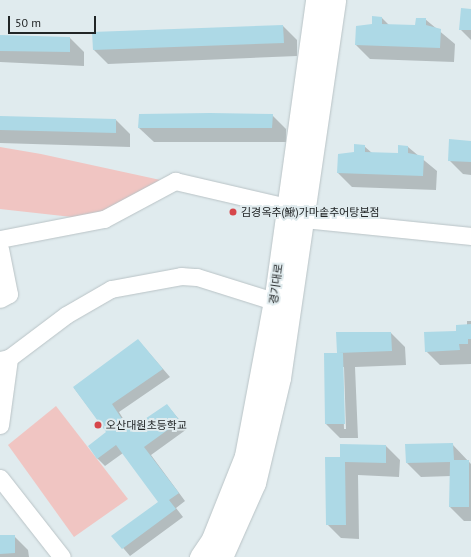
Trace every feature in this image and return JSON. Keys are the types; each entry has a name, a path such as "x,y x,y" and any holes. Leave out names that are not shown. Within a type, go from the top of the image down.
{"main road":[{"name":"경기대로","path":"200,557 212,539 246,456 275,296 316,0"},
{"name":"경기대로","path":"222,557 256,483 280,378 296,279 335,0"}],"street":[{"path":"0,239 104,219 175,181 288,206 304,219 471,236"},
{"path":"0,249 9,294 0,299"},
{"path":"0,425 4,359 66,315 111,289 181,276 197,278 267,299 275,296 296,279"},
{"path":"0,478 62,557"}],"shaded area":[{"path":"0,147 41,154 165,181 107,214 81,218 0,209"},
{"path":"56,406 128,499 74,537 8,445"}],"building":[{"path":"461,8 471,9 471,30 459,30"},
{"path":"372,16 382,17 382,24 415,25 416,18 426,18 426,25 441,29 440,48 355,45 356,26 372,24"},
{"path":"283,25 284,43 93,50 92,32"},
{"path":"0,35 70,37 70,52 0,51"},
{"path":"139,114 273,114 272,128 138,128"},
{"path":"0,116 116,119 116,133 0,130"},
{"path":"449,139 471,141 471,162 448,161"},
{"path":"354,144 365,145 365,152 398,153 398,145 408,146 408,153 424,156 423,176 337,173 338,154 354,152"},
{"path":"471,324 471,339 468,339 468,344 459,344 460,350 425,352 424,332 456,331 456,325"},
{"path":"336,332 391,332 392,351 338,353 343,353 345,424 325,424 324,353 337,353"},
{"path":"138,339 163,369 112,404 126,425 131,420 136,425 167,404 180,421 144,447 179,493 169,500 176,509 122,549 111,536 158,502 116,445 97,459 88,446 106,432 73,387"},
{"path":"453,443 454,460 469,460 469,507 449,507 450,462 406,463 405,444"},
{"path":"340,444 386,445 386,463 345,462 346,525 326,525 325,457 340,457"},
{"path":"0,535 15,535 15,553 0,554"}],"place":[{"name":"김경옥추(鰍)가마솥추어탕본점","path":"233,212"},
{"name":"오산대원초등학교","path":"98,425"}]}
